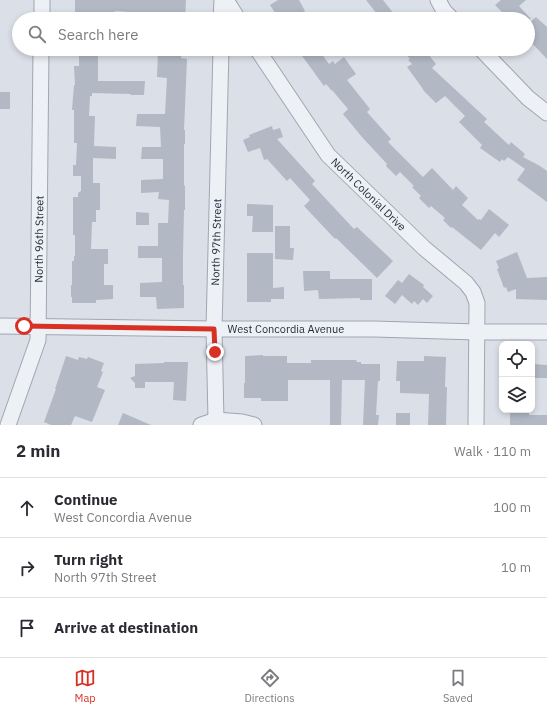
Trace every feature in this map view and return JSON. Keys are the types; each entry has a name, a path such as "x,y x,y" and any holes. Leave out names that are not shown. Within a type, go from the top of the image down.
{"street":[{"path":"42,0 42,12"},
{"path":"221,12 222,0"},
{"path":"226,0 234,12"},
{"path":"438,0 445,12"},
{"name":"North 96th Street","path":"8,425 38,340 41,56"},
{"name":"North 97th Street","path":"216,420 214,329 221,56"},
{"name":"North Colonial Drive","path":"262,56 328,155 424,248 466,283 474,292 477,303 476,425"},
{"path":"488,56 528,98 547,113"},
{"name":"West Concordia Avenue","path":"0,326 547,332"},
{"path":"201,425 216,420 242,422 254,425"}],"building":[{"path":"75,0 186,0 185,12 75,12"},
{"path":"278,0 299,0 305,11 274,12 270,5"},
{"path":"366,0 383,0 392,12 375,12"},
{"path":"501,0 526,0 519,6 525,12 502,12 495,5"},
{"path":"536,17 547,27 547,59 535,46"},
{"path":"79,56 98,56 98,81 145,81 144,95 92,93 92,96 90,96 89,116 95,116 94,146 116,147 116,159 93,158 93,183 100,183 100,210 96,210 96,222 92,222 91,249 108,249 108,264 104,264 104,285 113,285 113,299 96,300 96,303 72,303 71,297 72,261 74,261 75,256 75,235 73,235 73,197 78,197 78,193 81,191 81,176 73,176 73,165 76,165 77,143 74,143 74,110 72,110 75,85 74,66 79,66"},
{"path":"158,56 181,56 181,58 187,59 184,130 184,308 157,309 156,297 140,297 140,283 162,282 162,258 138,258 138,246 158,246 158,223 168,223 169,200 158,199 159,192 141,193 141,180 163,179 163,159 141,159 142,147 161,147 160,127 136,126 137,114 165,114 167,78 157,77"},
{"path":"302,56 323,56 329,64 333,61 335,64 344,57 356,74 347,80 370,109 367,112 391,139 388,142 423,177 432,168 453,190 456,186 468,198 462,205 478,220 481,220 489,209 509,225 499,237 495,233 481,250 452,227 451,228 443,220 445,218 431,206 429,208 419,198 421,196 412,187 414,186 400,172 396,176 386,166 387,164 343,114 348,109 326,84 324,86"},
{"path":"408,56 430,56 436,64 432,68 487,119 484,122 509,145 511,142 525,154 523,157 547,171 547,202 517,180 525,169 508,157 504,161 502,159 500,162 480,148 482,145 459,122 465,116 445,96 436,103 423,90 407,67 412,64 408,60 410,59"},
{"path":"0,92 10,92 10,109 0,109"},
{"path":"272,126 273,130 280,128 283,137 277,139 315,181 312,184 354,229 357,227 393,261 377,278 336,238 335,239 304,206 310,200 290,178 287,181 267,159 264,160 260,148 248,152 243,140 250,137 249,135"},
{"path":"247,204 273,205 273,232 252,232 253,216 247,216"},
{"path":"136,212 149,213 149,225 136,225"},
{"path":"275,226 290,226 290,248 294,248 293,260 275,259"},
{"path":"517,252 527,278 547,277 547,300 516,299 516,289 508,292 506,287 504,288 497,269 499,268 496,261"},
{"path":"247,253 273,253 273,288 284,287 284,299 271,299 271,302 247,302"},
{"path":"303,271 330,271 330,279 372,279 372,300 360,300 360,298 319,299 318,290 304,291"},
{"path":"409,274 424,285 423,287 433,296 427,303 423,299 418,305 414,301 412,304 402,295 395,304 385,296 398,280 402,283"},
{"path":"66,356 78,360 79,357 87,359 88,357 104,363 101,371 103,372 97,387 105,390 92,422 75,416 71,425 51,425 44,422"},
{"path":"245,356 287,356 287,363 311,363 311,360 356,360 357,362 361,362 361,364 380,364 380,381 378,381 376,415 379,415 378,425 363,425 365,380 342,380 341,425 330,425 330,380 288,380 288,401 261,401 261,398 244,398"},
{"path":"424,356 446,357 446,425 428,425 429,394 400,393 400,381 396,381 397,361 424,361"},
{"path":"188,362 186,401 173,400 174,382 145,382 145,388 135,388 135,383 130,378 135,376 135,364"},
{"path":"535,364 547,365 547,378 535,378"},
{"path":"123,413 151,425 118,425"},
{"path":"396,413 410,413 410,425 396,425"},
{"path":"510,413 547,415 547,425 510,425"}],"route":[{"path":"24,326 214,329 215,352"}]}
